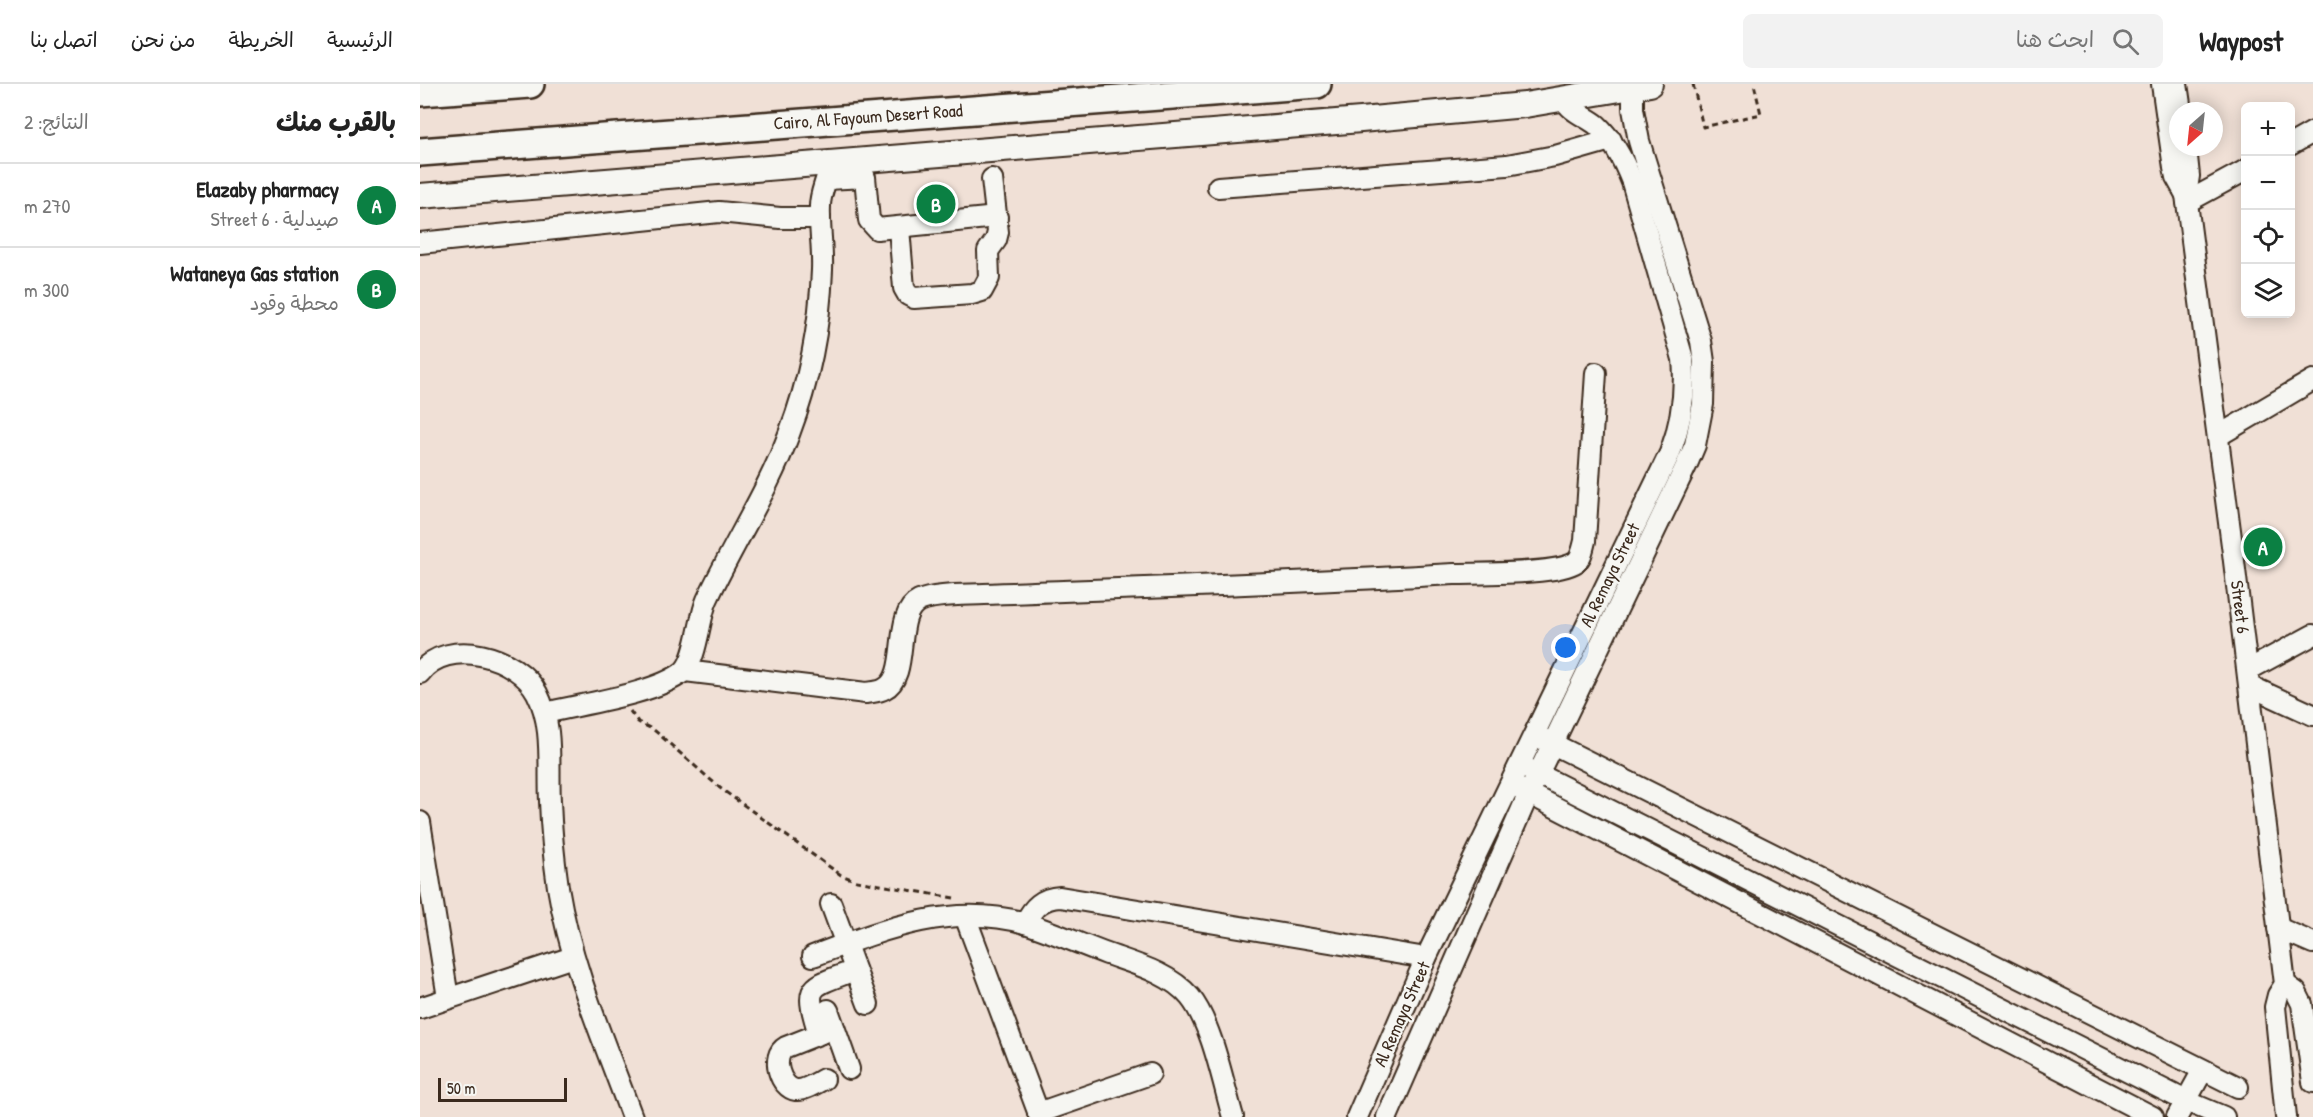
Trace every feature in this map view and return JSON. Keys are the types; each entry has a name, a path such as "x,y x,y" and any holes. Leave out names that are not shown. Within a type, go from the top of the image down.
{"highway":[{"path":"420,92 530,84"},
{"name":"Cairo, Al Fayoum Desert Road","path":"420,152 1317,84"}],"main road":[{"path":"420,196 828,171 1525,105 1642,86"}],"street":[{"path":"420,92 422,84"},
{"name":"Street 6","path":"2162,84 2174,168 2187,198"},
{"path":"2177,84 2180,102"},
{"name":"Al Remaya Street","path":"1388,1117 1538,774 1695,445 1703,404 1704,362 1701,341 1639,141 1634,109 1642,86"},
{"name":"Al Remaya Street","path":"1357,1117 1426,958 1677,435 1684,397 1683,359 1666,293 1632,182 1611,140 1594,123 1570,107 1564,99"},
{"path":"2295,142 2313,132"},
{"path":"1218,188 1507,165 1555,156 1611,140"},
{"name":"Street 6","path":"2187,156 2189,176 2187,198 2249,678 2285,984 2278,995 2275,1007 2286,1117"},
{"path":"545,713 657,687 685,671 692,657 706,603 779,458 798,410 816,331 820,300 822,252 820,200 828,171 865,177 871,224 881,230 997,217"},
{"path":"2187,198 2241,172"},
{"path":"899,228 903,285 908,295 914,298 972,294 982,291 988,283 990,273 987,253 998,236 992,179"},
{"path":"420,243 719,212 780,218 820,218"},
{"path":"685,671 866,693 884,689 895,677 908,615 914,604 920,600 984,594 1487,573 1543,570 1564,566 1581,556 1585,541 1596,373"},
{"path":"2218,436 2313,380"},
{"path":"2313,635 2249,678 2313,715"},
{"path":"420,673 435,661 455,654 490,657 507,664 537,692 545,713 548,731 549,801 555,862 573,957 633,1117"},
{"path":"1533,734 2238,1088"},
{"path":"1519,764 2182,1109 2224,1117"},
{"path":"1509,783 2153,1117"},
{"path":"420,822 448,998"},
{"path":"1025,923 1036,906 1052,897 1060,897 1426,958"},
{"path":"831,904 868,1004"},
{"path":"965,916 1039,1115 1150,1074"},
{"path":"813,956 904,924 934,918 965,916 1025,923 1155,972 1179,986 1189,995 1203,1017 1233,1117"},
{"path":"2278,928 2313,943"},
{"path":"420,1008 573,957"},
{"path":"849,1070 827,1024 810,1005 812,991 820,984 855,970"},
{"path":"2285,984 2296,992 2302,1004 2313,1083"},
{"path":"824,1079 801,1090 792,1089 785,1083 777,1062 782,1050 827,1024"},
{"path":"2182,1109 2203,1070"}],"path":[{"path":"1693,84 1703,127 1761,114 1754,84"},
{"path":"618,696 638,722 654,730 720,788 841,875 857,881 954,898 965,916"}],"place":[{"name":"Wataneya Gas station","path":"936,204"},
{"name":"Elazaby pharmacy","path":"2263,547"}]}
